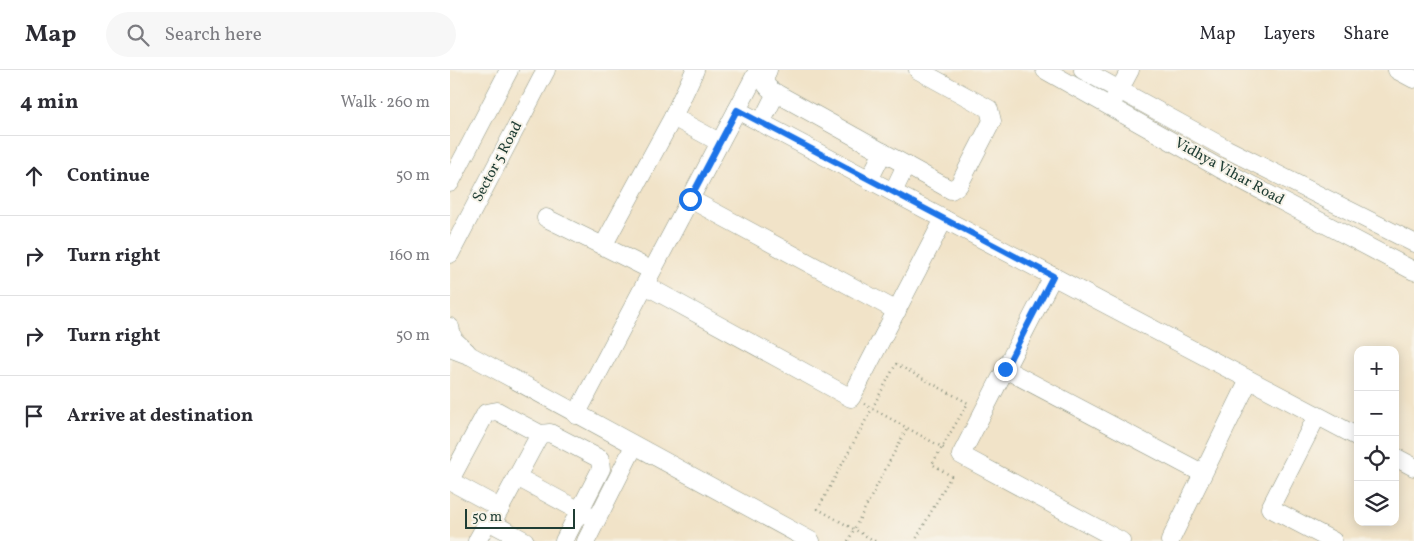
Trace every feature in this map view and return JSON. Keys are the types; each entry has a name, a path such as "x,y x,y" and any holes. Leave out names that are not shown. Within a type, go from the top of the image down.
{"street":[{"path":"450,183 509,70"},
{"name":"Sector 5 Road","path":"450,254 546,70"},
{"path":"603,246 673,117 695,70"},
{"path":"576,415 718,142 758,70"},
{"path":"768,70 765,77 767,88 951,190 955,189 959,185 992,121 989,109 918,70"},
{"name":"Vidhya Vihar Road","path":"1046,70 1219,168 1414,271"},
{"name":"Vidhya Vihar Road","path":"1084,70 1227,149 1414,244"},
{"path":"1111,106 1130,70"},
{"path":"1397,70 1414,79"},
{"path":"761,123 776,93"},
{"path":"737,110 1356,436"},
{"path":"673,117 718,142"},
{"path":"869,180 884,152"},
{"path":"893,192 906,165"},
{"path":"690,199 897,311"},
{"path":"546,218 603,246 648,277 851,398 944,219"},
{"path":"1053,276 961,456 1100,536 1121,541"},
{"path":"450,328 453,339 471,356"},
{"path":"450,348 471,356 576,415 811,541"},
{"path":"450,358 471,356"},
{"path":"1005,369 1202,473"},
{"path":"1170,541 1249,380"},
{"path":"500,508 450,480 486,413 497,411 540,434 550,433 600,459 601,470 564,541"},
{"path":"1317,416 1270,508 1333,541"},
{"path":"492,523 540,434"},
{"path":"586,541 634,446"},
{"path":"1399,459 1414,467"},
{"path":"517,477 596,520"},
{"path":"477,541 488,521 525,541"}],"path":[{"path":"875,541 818,509 896,364 968,403 932,464 951,476 915,541"},
{"path":"851,398 941,448"},
{"path":"848,541 907,428"}],"route":[{"path":"690,199 718,142 737,110 1053,276 1005,369"}]}
